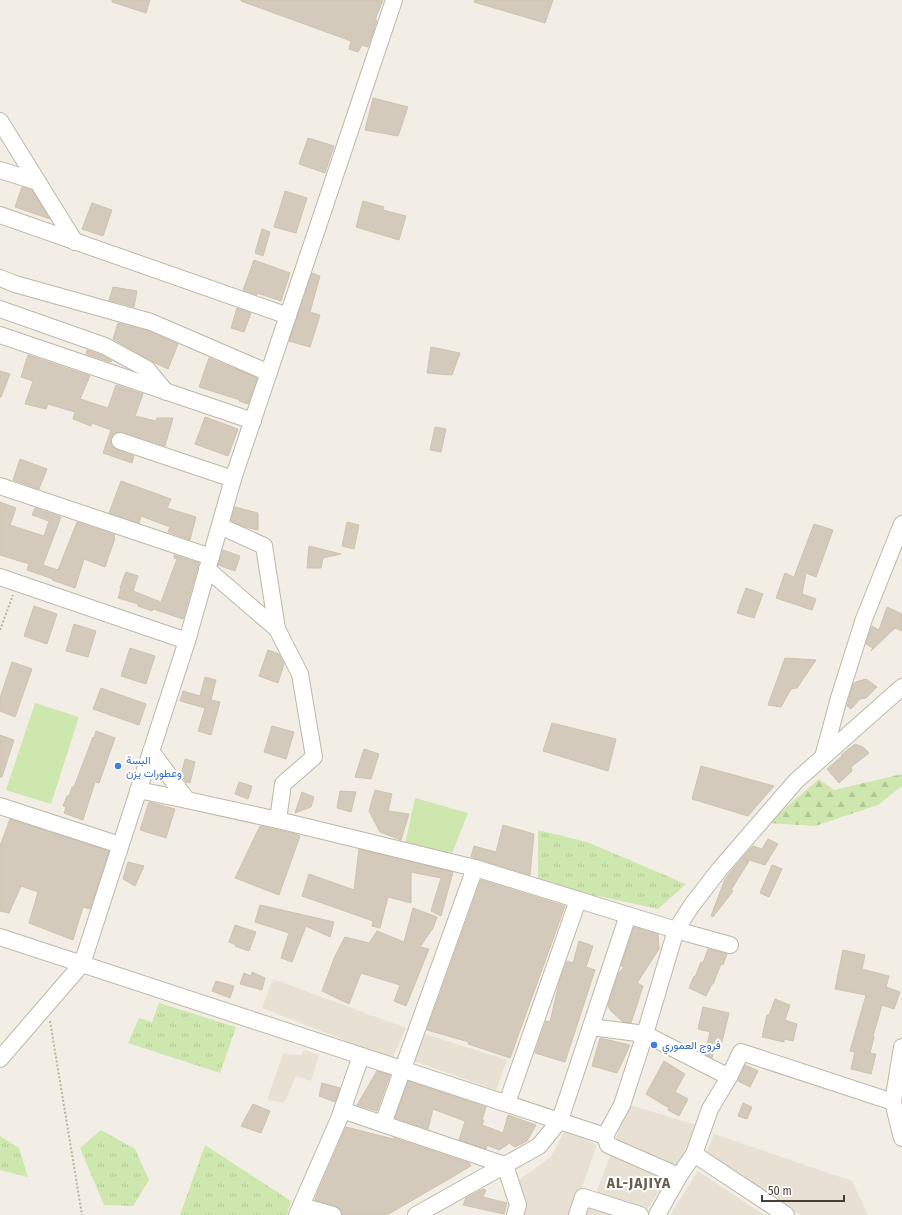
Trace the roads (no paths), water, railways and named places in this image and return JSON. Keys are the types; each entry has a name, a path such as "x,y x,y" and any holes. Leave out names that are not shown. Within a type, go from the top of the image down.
{"street":[{"path":"0,1059 82,964 187,641 233,479 394,0"},
{"path":"0,121 75,242"},
{"path":"0,170 38,182"},
{"path":"0,215 288,316"},
{"path":"0,278 15,284 151,322 269,373"},
{"path":"0,309 105,346 147,369 166,392"},
{"path":"0,335 253,421"},
{"path":"120,441 233,479"},
{"path":"0,486 209,563 277,629"},
{"path":"823,757 839,698 864,619 902,524"},
{"path":"220,526 264,546 277,629 300,674 314,757 283,784 278,820"},
{"path":"0,577 187,641"},
{"path":"679,1176 608,1145 605,1136 622,1105 676,930 692,905 719,870 796,781 902,688"},
{"path":"151,751 187,800"},
{"path":"138,790 278,820 475,868 730,946"},
{"path":"0,806 120,845"},
{"path":"383,1124 475,868"},
{"path":"507,1103 578,900"},
{"path":"416,1215 539,1146 560,1120 628,915"},
{"path":"0,938 402,1070 560,1120 605,1136"},
{"path":"591,1027 645,1034 729,1077"},
{"path":"902,1047 893,1102 902,1138"},
{"path":"657,1215 679,1176 694,1154 710,1109 729,1077 740,1052 893,1102"},
{"path":"333,1215 299,1211 342,1110 361,1056"},
{"path":"342,1110 505,1165"},
{"path":"694,1154 786,1215"},
{"path":"505,1165 518,1205 515,1215"},
{"path":"576,1215 583,1197 640,1215"}],"place":[{"name":"البسة وعطورات يزن","path":"118,766"},
{"name":"فروج العموري","path":"654,1045"}],"district":[{"name":"AL-JAJIYA","path":"639,1183"}]}
